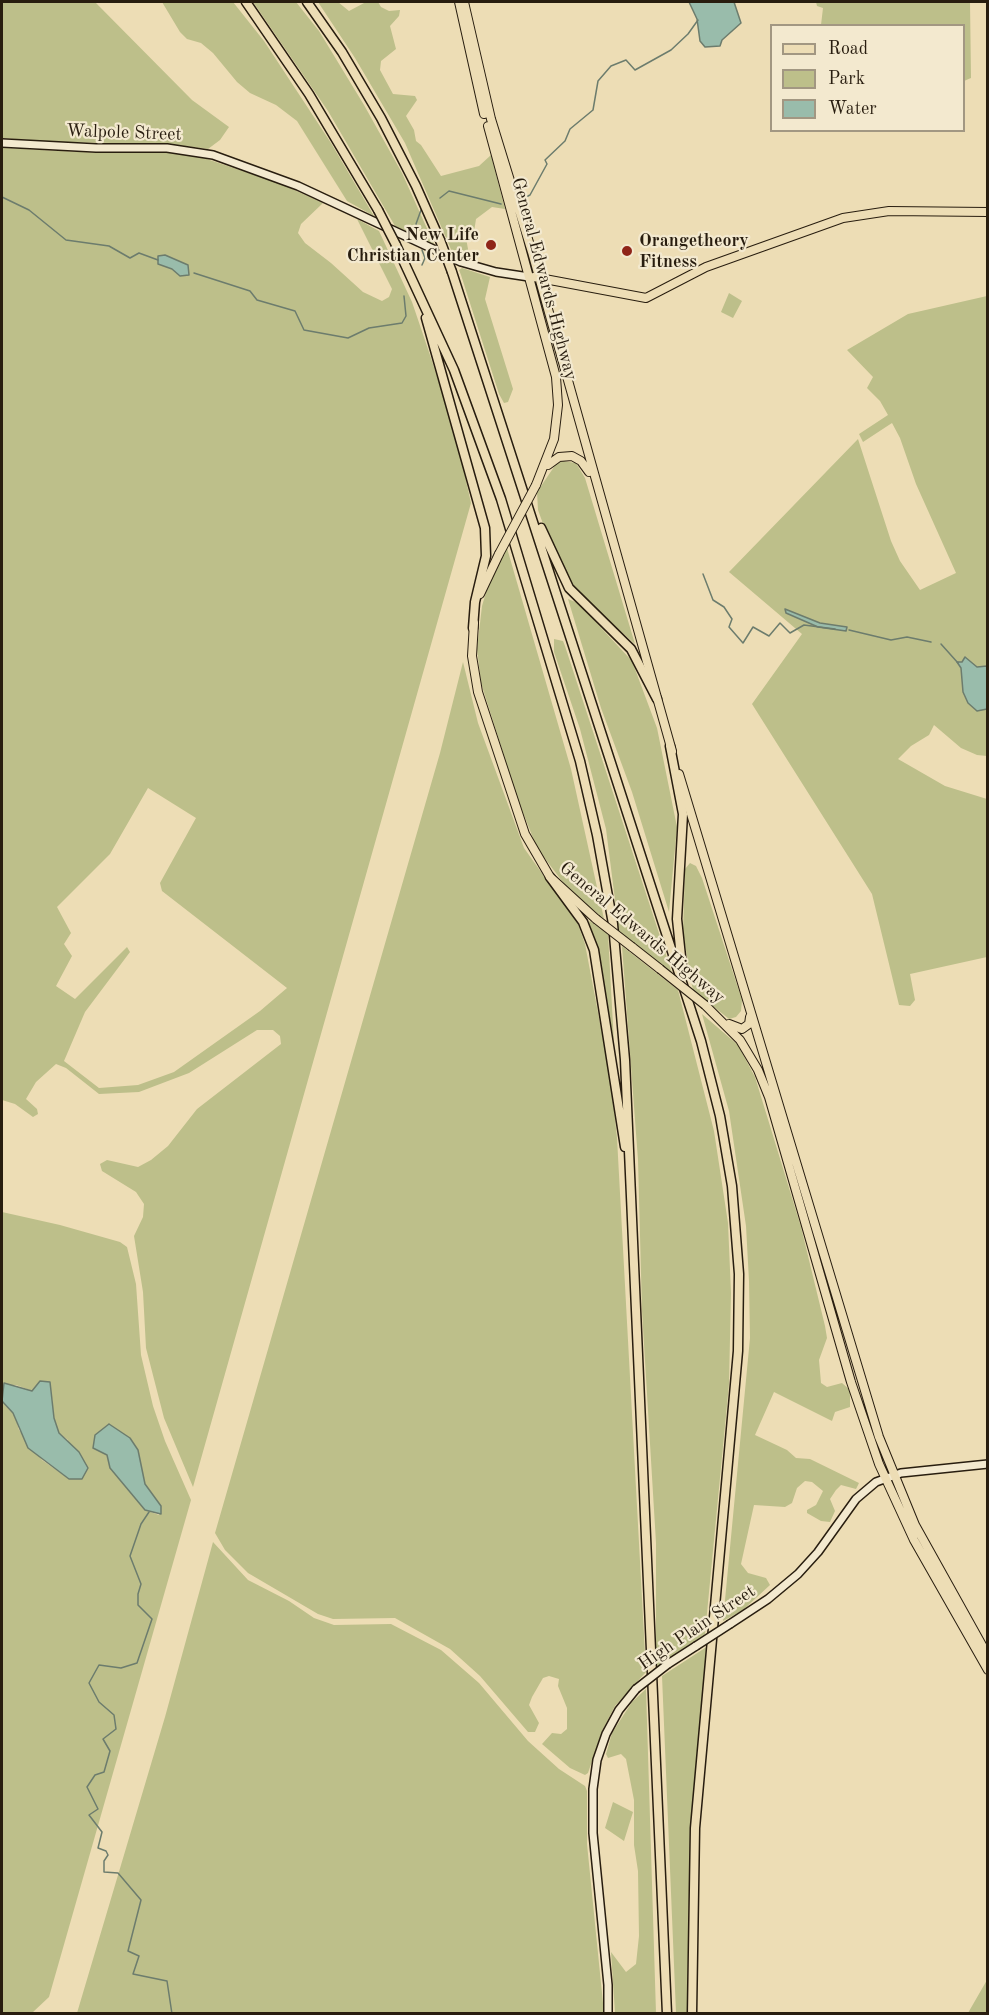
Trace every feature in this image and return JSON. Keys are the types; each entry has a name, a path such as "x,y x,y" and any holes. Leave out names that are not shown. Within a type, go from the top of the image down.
{"highway":[{"path":"246,2 309,94 378,210 457,377 489,463 563,703 591,805 615,939 623,1023 667,2013"},
{"path":"307,2 342,52 378,111 410,172 452,272 705,1056 725,1143 735,1214 740,1305 735,1396 695,1836 692,2013"},
{"path":"420,295 485,525 485,560 475,602 473,628"},
{"path":"525,495 565,583 581,602 633,652 657,699"},
{"path":"670,746 683,811 677,923 684,990"},
{"path":"550,877 583,922 594,950 630,1172"}],"main road":[{"name":"General Edwards Highway","path":"459,2 476,86 553,363 558,391 555,432 544,471 483,586 473,628 474,671 482,706 522,827 534,854 550,877 596,919 715,1014 740,1040 762,1079 864,1421 889,1476"},
{"name":"General Edwards Highway","path":"464,2 488,110 539,278 670,746 889,1476"},
{"name":"Walpole Street","path":"2,143 85,148 179,148 213,155 277,177 461,262 496,273 529,276"},
{"path":"529,276 646,298 706,267 840,218 889,211 987,213"},
{"path":"544,471 559,457 567,455 578,458 589,472 600,501"},
{"path":"715,1014 741,1029 749,1024 750,1011"},
{"name":"High Plain Street","path":"608,2013 608,1985 593,1833 593,1789 597,1760 606,1734 621,1706 636,1689 668,1664 768,1599 798,1574 818,1552 856,1499 868,1488 889,1476 987,1464"},
{"path":"889,1476 987,1656"},
{"path":"889,1476 914,1540 987,1670"}],"green space":[{"path":"2,2 95,2 192,100 229,127 220,140 208,149 170,144 56,142 2,138"},
{"path":"162,2 233,2 264,41 331,143 374,216 347,201 297,121 276,105 250,93 237,82 213,53 201,43 187,39 180,32"},
{"path":"253,2 296,2 319,31 402,173 434,244 395,226 328,111"},
{"path":"318,2 338,2 349,11 366,2 378,2 381,7 389,11 400,10 399,16 390,26 396,49 381,61 380,70 393,94 415,96 417,100 406,116 414,130 416,141 441,176 479,166 491,155 505,209 492,207 476,219 474,232 466,238 470,260 453,254 405,143 355,58"},
{"path":"816,2 970,2 971,78 965,81 965,24 821,24 823,8 817,6"},
{"path":"2,148 99,153 167,152 195,155 281,184 323,203 301,224 298,233 305,243 363,292 382,301 389,297 392,289 357,219 379,231 412,302 431,358 456,436 471,503 193,1487 164,1418 146,1348 143,1292 134,1236 143,1217 144,1204 136,1192 102,1171 100,1164 107,1160 138,1167 151,1160 168,1146 197,1109 281,1044 280,1036 273,1030 257,1030 189,1073 139,1092 99,1094 66,1068 56,1064 36,1082 26,1099 37,1109 38,1114 33,1117 15,1104 2,1100","holes":["148,788 196,818 160,883 162,891 287,988 260,1011 174,1072 138,1085 99,1088 64,1061 85,1012 130,952 127,947 75,999 56,986 72,956 64,944 71,933 57,907 110,854"]},
{"path":"462,268 490,277 485,299 513,389 508,402 504,403 499,394 459,270"},
{"path":"729,293 742,301 733,318 721,312"},
{"path":"987,296 987,756 977,755 961,748 934,725 929,735 911,746 898,759 945,786 987,799 987,957 910,974 915,1000 910,1006 899,1005 872,894 752,704 802,634 729,572 858,439 891,541 900,561 920,590 956,573 916,484 900,438 892,423 863,442 859,434 888,415 880,401 867,388 873,377 847,350 908,314"},
{"path":"563,461 576,463 585,478 635,644 572,587 546,532 538,510 537,492 556,464"},
{"path":"507,548 571,769 604,919 568,889 537,848 518,800 481,683 477,649 482,606 489,582"},
{"path":"568,599 578,603 632,661 657,728 677,827 669,912 632,792 601,708"},
{"path":"554,639 563,641 565,646 672,973 619,931 606,829 580,729 554,652"},
{"path":"463,662 478,723 524,848 578,924 585,944 611,1081 617,1138 646,1672 615,1706 602,1731 588,1773 585,1775 570,1768 542,1744 552,1733 561,1734 567,1729 567,1708 558,1686 559,1679 549,1676 543,1678 529,1705 539,1723 535,1732 528,1732 480,1676 450,1649 395,1618 333,1619 318,1614 248,1573 225,1550 215,1533 440,753"},
{"path":"690,863 696,866 702,878 742,1000 741,1011 736,1017 729,1019 694,991 692,986 683,932 685,869"},
{"path":"590,921 608,934 614,1043 601,963 588,923"},
{"path":"622,946 678,990 714,1131 728,1223 731,1293 729,1384 705,1634 656,1667 656,1543 642,1311 638,1160"},
{"path":"702,1014 738,1045 755,1077 801,1227 825,1326 827,1338 819,1360 821,1383 827,1387 842,1383 850,1390 850,1407 835,1412 832,1421 774,1392 755,1435 787,1450 796,1458 810,1459 859,1483 856,1489 841,1485 836,1490 830,1499 835,1511 830,1522 821,1521 807,1513 807,1510 816,1505 823,1491 812,1482 805,1481 797,1488 792,1503 785,1507 754,1505 741,1564 748,1573 766,1578 770,1585 743,1610 723,1621 750,1338 749,1281 746,1226 729,1111"},
{"path":"2,1212 60,1225 120,1242 127,1247 136,1284 141,1355 153,1406 165,1441 191,1500 49,1997 32,2013 2,2013 2,1401 14,1413 19,1430 42,1460 69,1479 68,1440 59,1433 54,1418 52,1398 16,1385 2,1385","holes":["109,1424 131,1440 138,1450 145,1484 161,1506 159,1515 145,1510 110,1468 107,1455 93,1448 95,1436"]},
{"path":"213,1542 248,1580 289,1601 314,1618 334,1625 391,1624 441,1650 479,1683 528,1741 559,1769 585,1786 587,1791 587,1844 604,2013 77,2013 165,1717"},
{"path":"708,1646 690,1848 687,2013 676,2013 662,1676"},
{"path":"646,1689 656,2013 615,2013 611,1952 626,1972 636,1964 639,1936 638,1871 634,1845 634,1800 626,1759 621,1754 608,1758 606,1754 612,1733 632,1702"},
{"path":"613,1802 633,1812 624,1841 605,1828"},
{"path":"987,1980 987,2013 968,2013"}],"water":[{"path":"689,2 734,2 741,23 722,40 720,46 705,47 700,41 697,19"},
{"path":"165,255 188,265 189,275 180,276 172,269 158,264 158,256"},
{"path":"785,609 820,623 847,627 846,631 818,627 786,613"},
{"path":"965,657 977,667 987,666 987,709 977,711 968,703 963,692 961,668 957,662 962,662"},
{"path":"40,1381 50,1382 54,1418 59,1433 79,1452 88,1468 82,1479 69,1479 28,1448 13,1413 2,1401 4,1383 32,1391"},
{"path":"109,1424 130,1438 138,1450 145,1484 161,1506 161,1514 145,1510 110,1468 107,1455 93,1448 95,1435"}],"waterway":[{"path":"522,199 530,195 547,164 545,160 565,141 570,129 593,110 598,81 611,66 626,60 635,70 671,50 688,34 698,20"},
{"path":"440,198 449,191 501,204"},
{"path":"2,197 29,210 66,240 109,246 130,258 139,253 158,260"},
{"path":"419,234 416,224 421,210"},
{"path":"422,250 425,258 422,265"},
{"path":"194,273 250,291 257,300 295,311 304,330 348,338 369,328 402,323 406,316 404,296"},
{"path":"703,574 713,600 724,607 732,619 729,627 743,643 753,627 769,636 780,623 790,633 804,625 835,629"},
{"path":"849,630 891,640 907,637 931,642"},
{"path":"941,644 958,663"},
{"path":"149,1512 141,1524 130,1556 141,1584 138,1605 152,1619 137,1663 121,1668 99,1665 89,1683 99,1702 114,1715 116,1729 103,1739 110,1751 104,1772 95,1775 87,1787 98,1809 89,1815 102,1832 98,1848 106,1851 108,1855 104,1861 104,1872 118,1873 141,1900 128,1951 139,1956 133,1974 167,1981 172,2014"}],"place":[{"name":"New Life Christian Center","path":"491,245"},
{"name":"Orangetheory Fitness","path":"627,251"}]}
